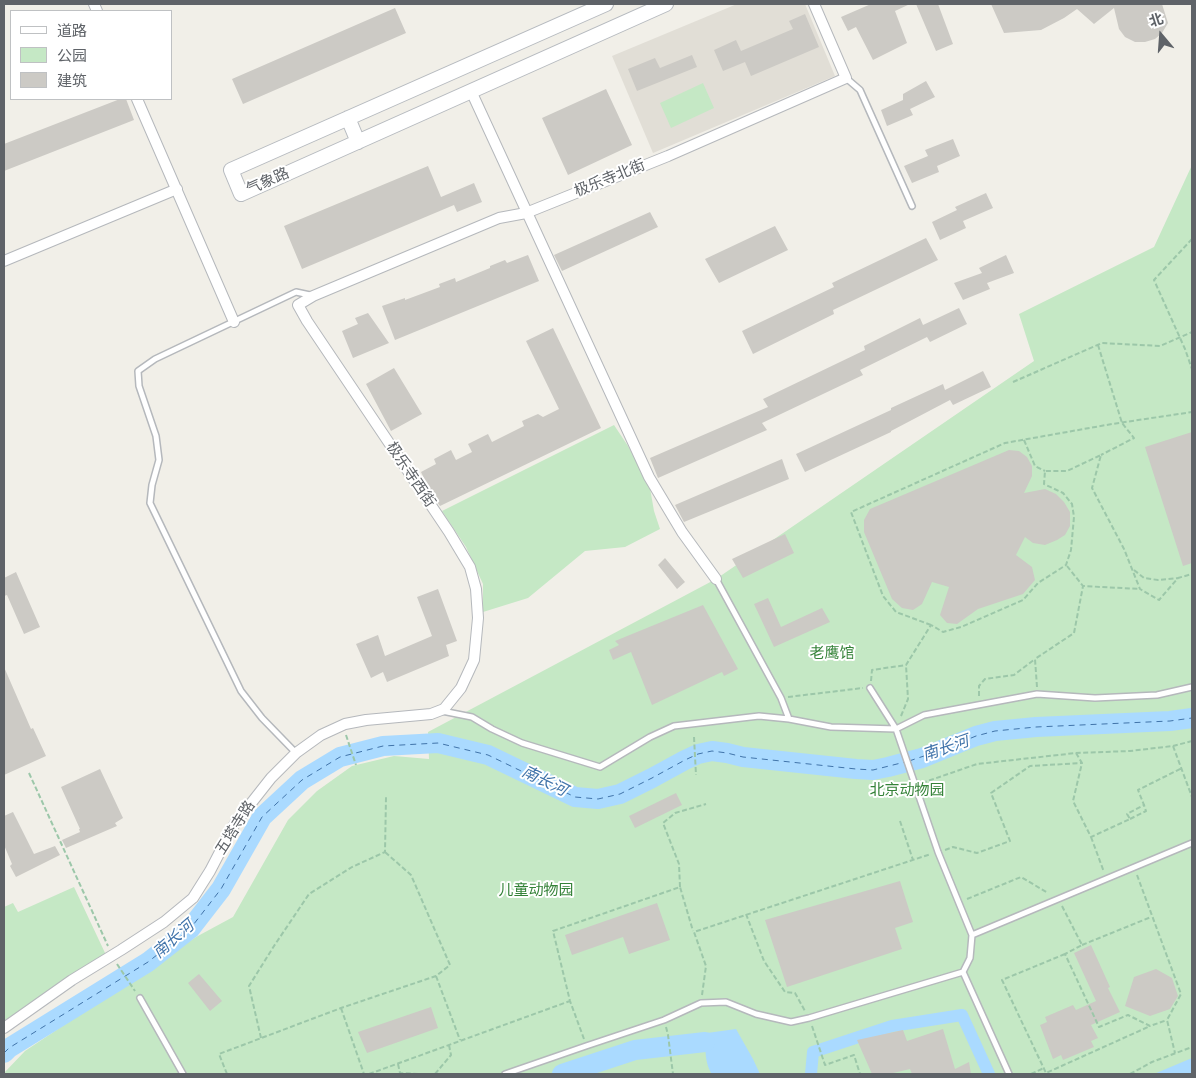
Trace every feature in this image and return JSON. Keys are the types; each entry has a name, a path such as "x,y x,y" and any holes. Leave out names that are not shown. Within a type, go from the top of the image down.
{"street":[{"name":"气象路","path":"606,4 231,170 241,194 666,4"},
{"path":"814,4 846,78"},
{"name":"极乐寺北街","path":"298,305 313,296 499,218 526,213 668,156 846,78"},
{"path":"471,91 649,477 682,532 716,579"},
{"path":"136,100 234,322"},
{"path":"348,118 358,142"},
{"path":"4,261 177,189"},
{"name":"极乐寺西街","path":"298,305 312,330 449,532 470,567 476,589 478,618 474,660 461,688 444,709 439,711"},
{"name":"五塔寺路","path":"4,1028 72,980 114,959 193,898 210,871 234,825 271,778 296,753 321,736 342,726 366,720 431,714 439,711"}],"lane":[{"path":"846,78 860,90 912,206"},
{"path":"296,753 262,718 241,691 150,503 152,484 158,460 156,436 139,386 138,371 155,360 296,292 313,296"},
{"path":"716,579 781,698 789,718"},
{"path":"439,711 472,717 522,743 600,767 650,737 674,726 759,716 789,718 831,727 896,729 924,715 1037,694 1095,698 1122,697 1157,695 1192,687"},
{"path":"505,1074 664,1020 700,1002 726,1002 756,1014 791,1022 963,972 970,958 972,935 938,852 896,729 870,688"},
{"path":"972,935 1192,844"},
{"path":"963,972 1009,1074"},
{"path":"140,998 183,1074"}],"path":[{"path":"1192,239 1154,280 1192,368"},
{"path":"1013,382 1102,343 1160,346 1192,332"},
{"path":"1024,440 1035,466 1045,472 1067,470 1134,438 1122,423 1098,345"},
{"path":"1045,472 1044,484 1063,493 1072,504 1074,518 1071,550 1066,565 1038,583 1023,600 952,630 943,632 931,625 896,612 883,596 851,512 1005,443 1192,412"},
{"path":"1100,455 1092,488 1124,549 1140,588"},
{"path":"1066,565 1083,586 1140,588 1159,600 1178,578"},
{"path":"1132,569 1144,578 1158,580 1178,578 1192,574"},
{"path":"980,705 978,686 985,679 1014,675 1074,633 1083,586"},
{"path":"896,729 908,699 906,665 931,625"},
{"path":"1035,659 1037,694"},
{"path":"781,698 870,688 872,670 906,665"},
{"path":"342,726 356,765"},
{"path":"694,737 696,775"},
{"path":"915,786 977,764 1076,753 1130,751 1173,746 1192,741"},
{"path":"1173,746 1192,797"},
{"path":"1076,753 1082,763 1073,801 1091,837 1107,879"},
{"path":"694,932 953,847 977,853 1010,841 991,793 1030,766 1082,763"},
{"path":"1091,837 1146,811 1138,790 1182,768"},
{"path":"29,773 114,959 140,998"},
{"path":"384,852 386,797"},
{"path":"700,1002 706,966 680,887 679,864 663,823 675,813 706,804"},
{"path":"1130,819 1127,814 1144,805"},
{"path":"900,822 913,860"},
{"path":"227,1074 219,1054 341,1008 436,976 450,965 411,875 384,852"},
{"path":"261,1038 249,986 274,946 309,894 352,867 384,852"},
{"path":"1134,868 1181,994 1167,1020 1175,1053"},
{"path":"958,902 1021,877 1058,899 1082,945"},
{"path":"586,1046 570,1001 552,930 680,887"},
{"path":"746,914 764,961 785,992 796,993 809,1018"},
{"path":"1152,917 1002,980 1046,1073 1167,1020"},
{"path":"1065,954 1099,1027 1128,1015 1150,1026"},
{"path":"436,976 460,1040"},
{"path":"369,1074 570,1001"},
{"path":"341,1008 364,1074"},
{"path":"811,1024 825,1065 854,1055 860,1074"},
{"path":"668,1035 673,1074"},
{"path":"435,1074 451,1055 449,1045"},
{"path":"1130,1074 1152,1062 1192,1047"},
{"path":"398,1064 400,1073 420,1074"},
{"path":"1031,1074 1044,1068"}],"shaded area":[{"path":"737,4 805,4 835,76 653,153 612,56"}],"green space":[{"path":"703,83 714,108 671,128 660,103"},
{"name":"北京动物园","path":"1192,165 1192,1074 4,1074 25,1051 196,937 233,917 288,820 317,791 352,766 394,756 429,759 428,732 716,579 1034,361 1019,314 1154,247"},
{"path":"614,425 628,446 650,488 654,511 660,529 625,547 585,551 528,598 483,612 483,584 466,547 442,511"},
{"path":"74,887 106,955 4,1024 4,907 13,903 18,912"}],"water":[{"path":"736,1029 760,1074 712,1074 706,1054 707,1033"},
{"path":"1192,1058 1192,1074 1154,1074"}],"building":[{"path":"871,4 910,4 895,11 907,43 873,60 856,27 848,31 841,17"},
{"path":"916,4 938,4 953,44 936,51"},
{"path":"991,4 1162,4 1168,23 1162,33 1155,39 1135,42 1125,37 1119,29 1114,8 1094,24 1077,9 1041,30 1004,33"},
{"path":"395,8 406,33 243,104 232,79"},
{"path":"805,14 819,47 751,76 745,62 723,71 714,50 736,40 741,51 793,29 789,21"},
{"path":"692,55 697,67 637,91 628,69 655,58 660,68"},
{"path":"926,81 935,97 910,109 913,115 887,126 881,110 903,100 903,94"},
{"path":"606,89 632,145 568,175 542,118"},
{"path":"117,100 126,100 134,120 4,171 4,144"},
{"path":"953,139 960,156 937,166 939,172 912,183 904,166 928,156 925,150"},
{"path":"428,166 441,197 474,183 482,202 457,212 454,205 302,269 284,226"},
{"path":"986,193 993,208 963,221 966,228 940,240 932,222 957,210 955,207"},
{"path":"650,212 658,227 562,271 554,255"},
{"path":"775,226 788,250 719,283 705,259"},
{"path":"926,238 938,260 833,310 834,314 753,354 742,331 834,287 832,283"},
{"path":"528,255 539,281 395,340 382,306 440,287 439,284 455,278 456,282 505,260 507,263"},
{"path":"1006,255 1014,273 987,283 990,289 963,300 954,283 982,273 979,268"},
{"path":"959,308 967,324 930,342 927,337 860,370 863,375 762,423 767,430 658,478 650,458 768,407 763,399 865,350 864,346 920,318 923,325"},
{"path":"368,313 389,343 353,358 342,331 358,324 355,318"},
{"path":"553,328 601,428 440,506 432,495 421,472 436,464 434,459 451,450 456,460 472,452 468,444 488,434 492,442 524,426 522,421 538,414 543,417 559,409 526,341"},
{"path":"394,368 422,414 391,431 366,384"},
{"path":"983,371 991,387 953,405 950,400 891,432 805,472 796,454 943,384 945,390"},
{"path":"1192,432 1192,563 1183,566 1145,447"},
{"path":"1009,450 1019,451 1027,457 1032,466 1032,476 1024,493 1045,489 1056,494 1070,512 1070,526 1065,535 1057,540 1045,545 1033,543 1025,537 1016,555 1032,567 1035,580 1023,594 978,609 957,624 947,623 940,615 949,587 932,582 922,604 913,610 902,608 892,599 864,532 864,520 870,509"},
{"path":"782,459 789,479 684,522 675,505"},
{"path":"785,534 794,553 743,578 732,559"},
{"path":"665,558 685,582 677,589 658,565"},
{"path":"16,572 40,627 24,634 7,595 4,596 4,578"},
{"path":"438,589 457,641 446,645 449,656 387,682 383,672 371,678 356,644 378,635 385,656 432,636 417,597"},
{"path":"768,598 781,627 822,608 830,622 774,647 754,604"},
{"path":"703,605 738,669 724,676 722,672 652,705 631,652 613,660 609,650 619,645 615,641"},
{"path":"4,667 31,729 33,728 46,756 4,775"},
{"path":"100,769 123,818 115,823 117,826 66,848 62,840 80,832 80,829 61,787"},
{"path":"676,793 682,805 635,828 629,816"},
{"path":"13,812 34,854 55,846 60,855 16,877 10,866 12,864 4,845 4,816"},
{"path":"900,881 913,922 895,928 902,949 787,987 765,920"},
{"path":"657,903 670,940 629,954 623,937 572,955 565,935"},
{"path":"1091,945 1120,1012 1091,1025 1098,1038 1091,1041 1094,1047 1063,1060 1061,1055 1053,1059 1040,1025 1047,1022 1045,1017 1073,1005 1076,1010 1096,1001 1074,953"},
{"path":"1156,969 1172,978 1178,996 1170,1009 1150,1016 1125,1006 1134,977"},
{"path":"199,974 222,1001 210,1011 188,983"},
{"path":"431,1007 438,1028 367,1053 358,1032"},
{"path":"943,1029 955,1069 969,1062 971,1074 912,1074 910,1069 889,1074 872,1074 857,1040 903,1030 907,1041"}],"waterway":[{"name":"南长河","path":"4,1053 9,1048 148,962 190,929 221,889 262,817 302,780 340,757 383,746 438,743 488,755 575,797 598,799 620,794 685,760 698,754 712,751 743,757 873,770 922,758 976,736 995,731 1036,727 1170,721 1192,718"},
{"path":"811,1074 813,1052 892,1026 962,1015 989,1074"},
{"path":"562,1074 635,1050 705,1042"}],"ferry route":[{"path":"909,761 976,736 995,731 1036,727 1170,721 1192,718"},
{"path":"4,1053 9,1048 148,962 190,929 221,889 262,817 302,780 340,757 383,746 438,743 488,755 575,797 598,799 620,794 685,760 698,754 712,751 743,757 873,770 905,762"}],"park label":[{"name":"老鹰馆","path":"832,654"},
{"name":"儿童动物园","path":"536,891"}]}
